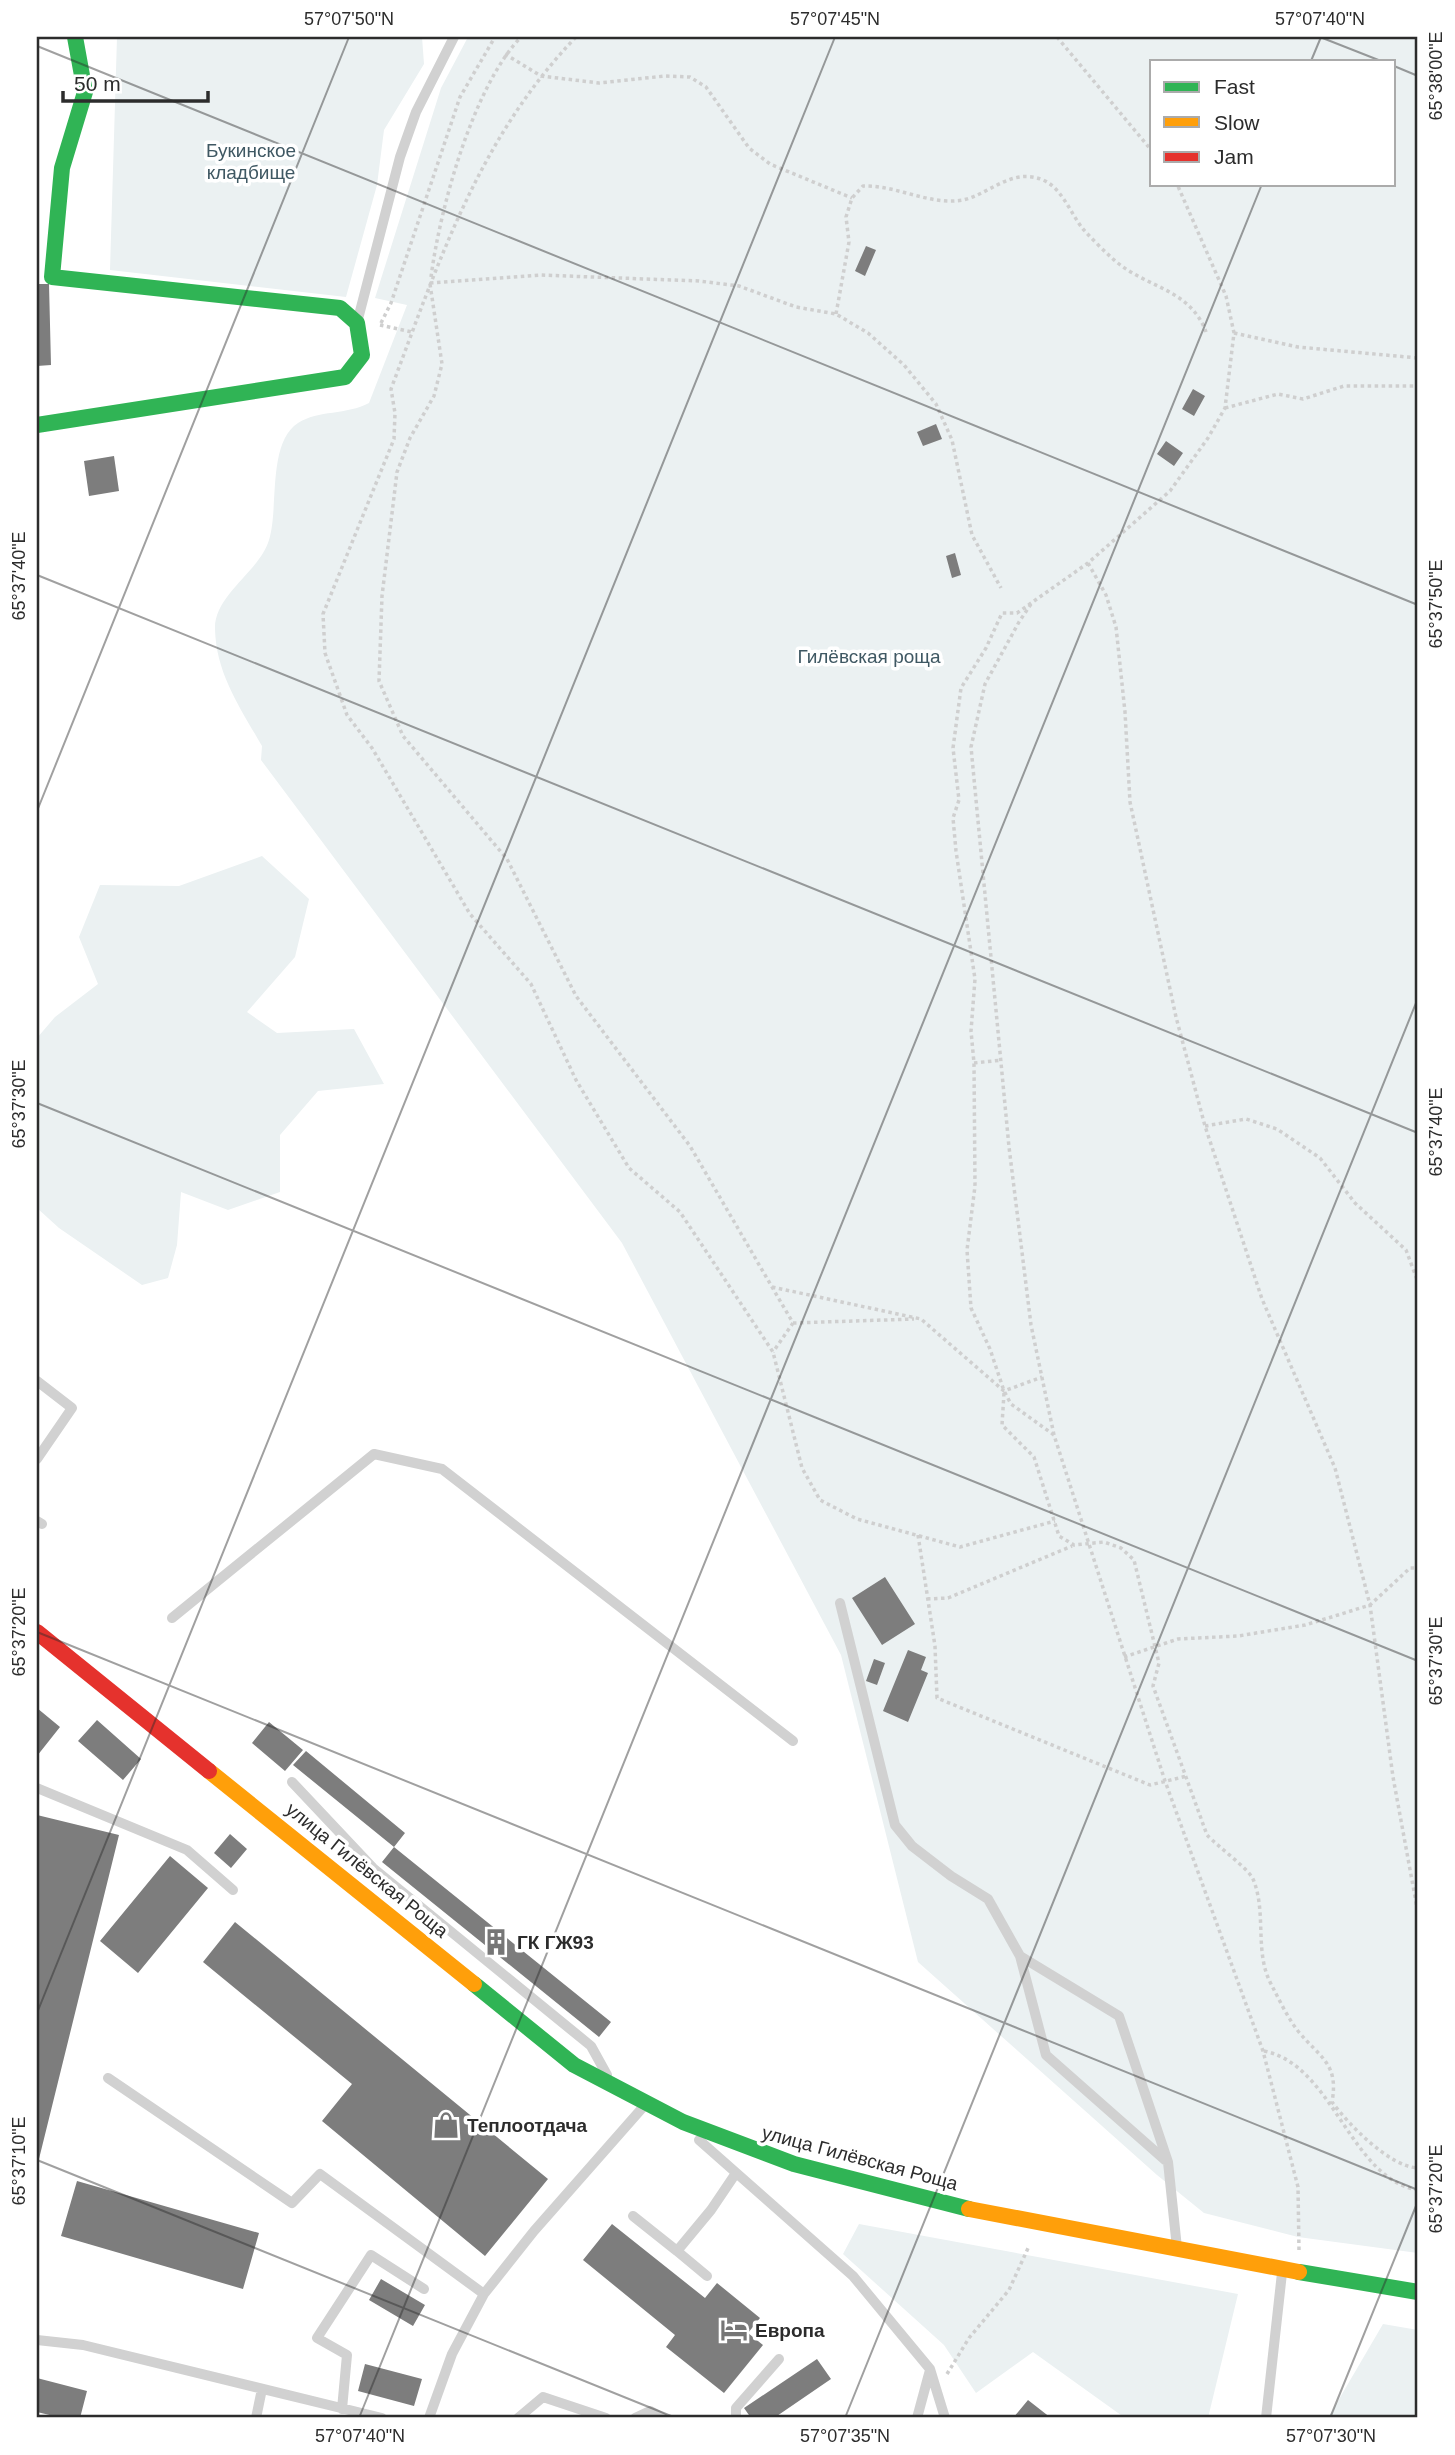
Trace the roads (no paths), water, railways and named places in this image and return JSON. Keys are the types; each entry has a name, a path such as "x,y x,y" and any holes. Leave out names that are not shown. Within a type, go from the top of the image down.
{"street":[{"path":"37,425 345,377 362,355 357,323 340,308 52,277 62,168 85,92 75,37"},
{"name":"улица Гилёвская Роща","path":"37,1632 574,2065 616,2091 677,2121 779,2161 938,2203 1178,2253 1418,2291"}],"lane":[{"path":"357,323 400,157 416,111 454,37"},
{"path":"37,1381 72,1408 37,1459"},
{"path":"172,1618 374,1454 442,1469 793,1741"},
{"path":"839,1603 895,1825 912,1846 951,1876 988,1899 1020,1956 1046,2055 1168,2162"},
{"path":"292,1782 373,1868 591,2046 616,2091"},
{"path":"37,1788 187,1850 233,1889"},
{"path":"1020,1956 1119,2016 1168,2162 1178,2253"},
{"path":"108,2078 292,2203 320,2174 484,2294"},
{"path":"429,2418 452,2354 484,2294 534,2231 644,2105"},
{"path":"677,2121 853,2276 930,2369 945,2418"},
{"path":"677,2250 711,2210 736,2173"},
{"path":"633,2216 707,2276"},
{"path":"342,2409 347,2355 317,2338 372,2255 424,2289"},
{"path":"1266,2418 1282,2270"},
{"path":"37,2340 83,2345 382,2418"},
{"path":"736,2418 736,2409 779,2359"},
{"path":"917,2418 930,2369"},
{"path":"256,2418 262,2389"},
{"path":"518,2418 542,2397 606,2418"},
{"path":"635,2418 649,2411 663,2418"}],"place":[{"name":"ГК ГЖ93","path":"496,1942"},
{"name":"Теплоотдача","path":"446,2125"},
{"name":"Европа","path":"734,2330"}],"park label":[{"name":"Букинское кладбище","path":"251,161"},
{"name":"Гилёвская роща","path":"869,656"}]}
